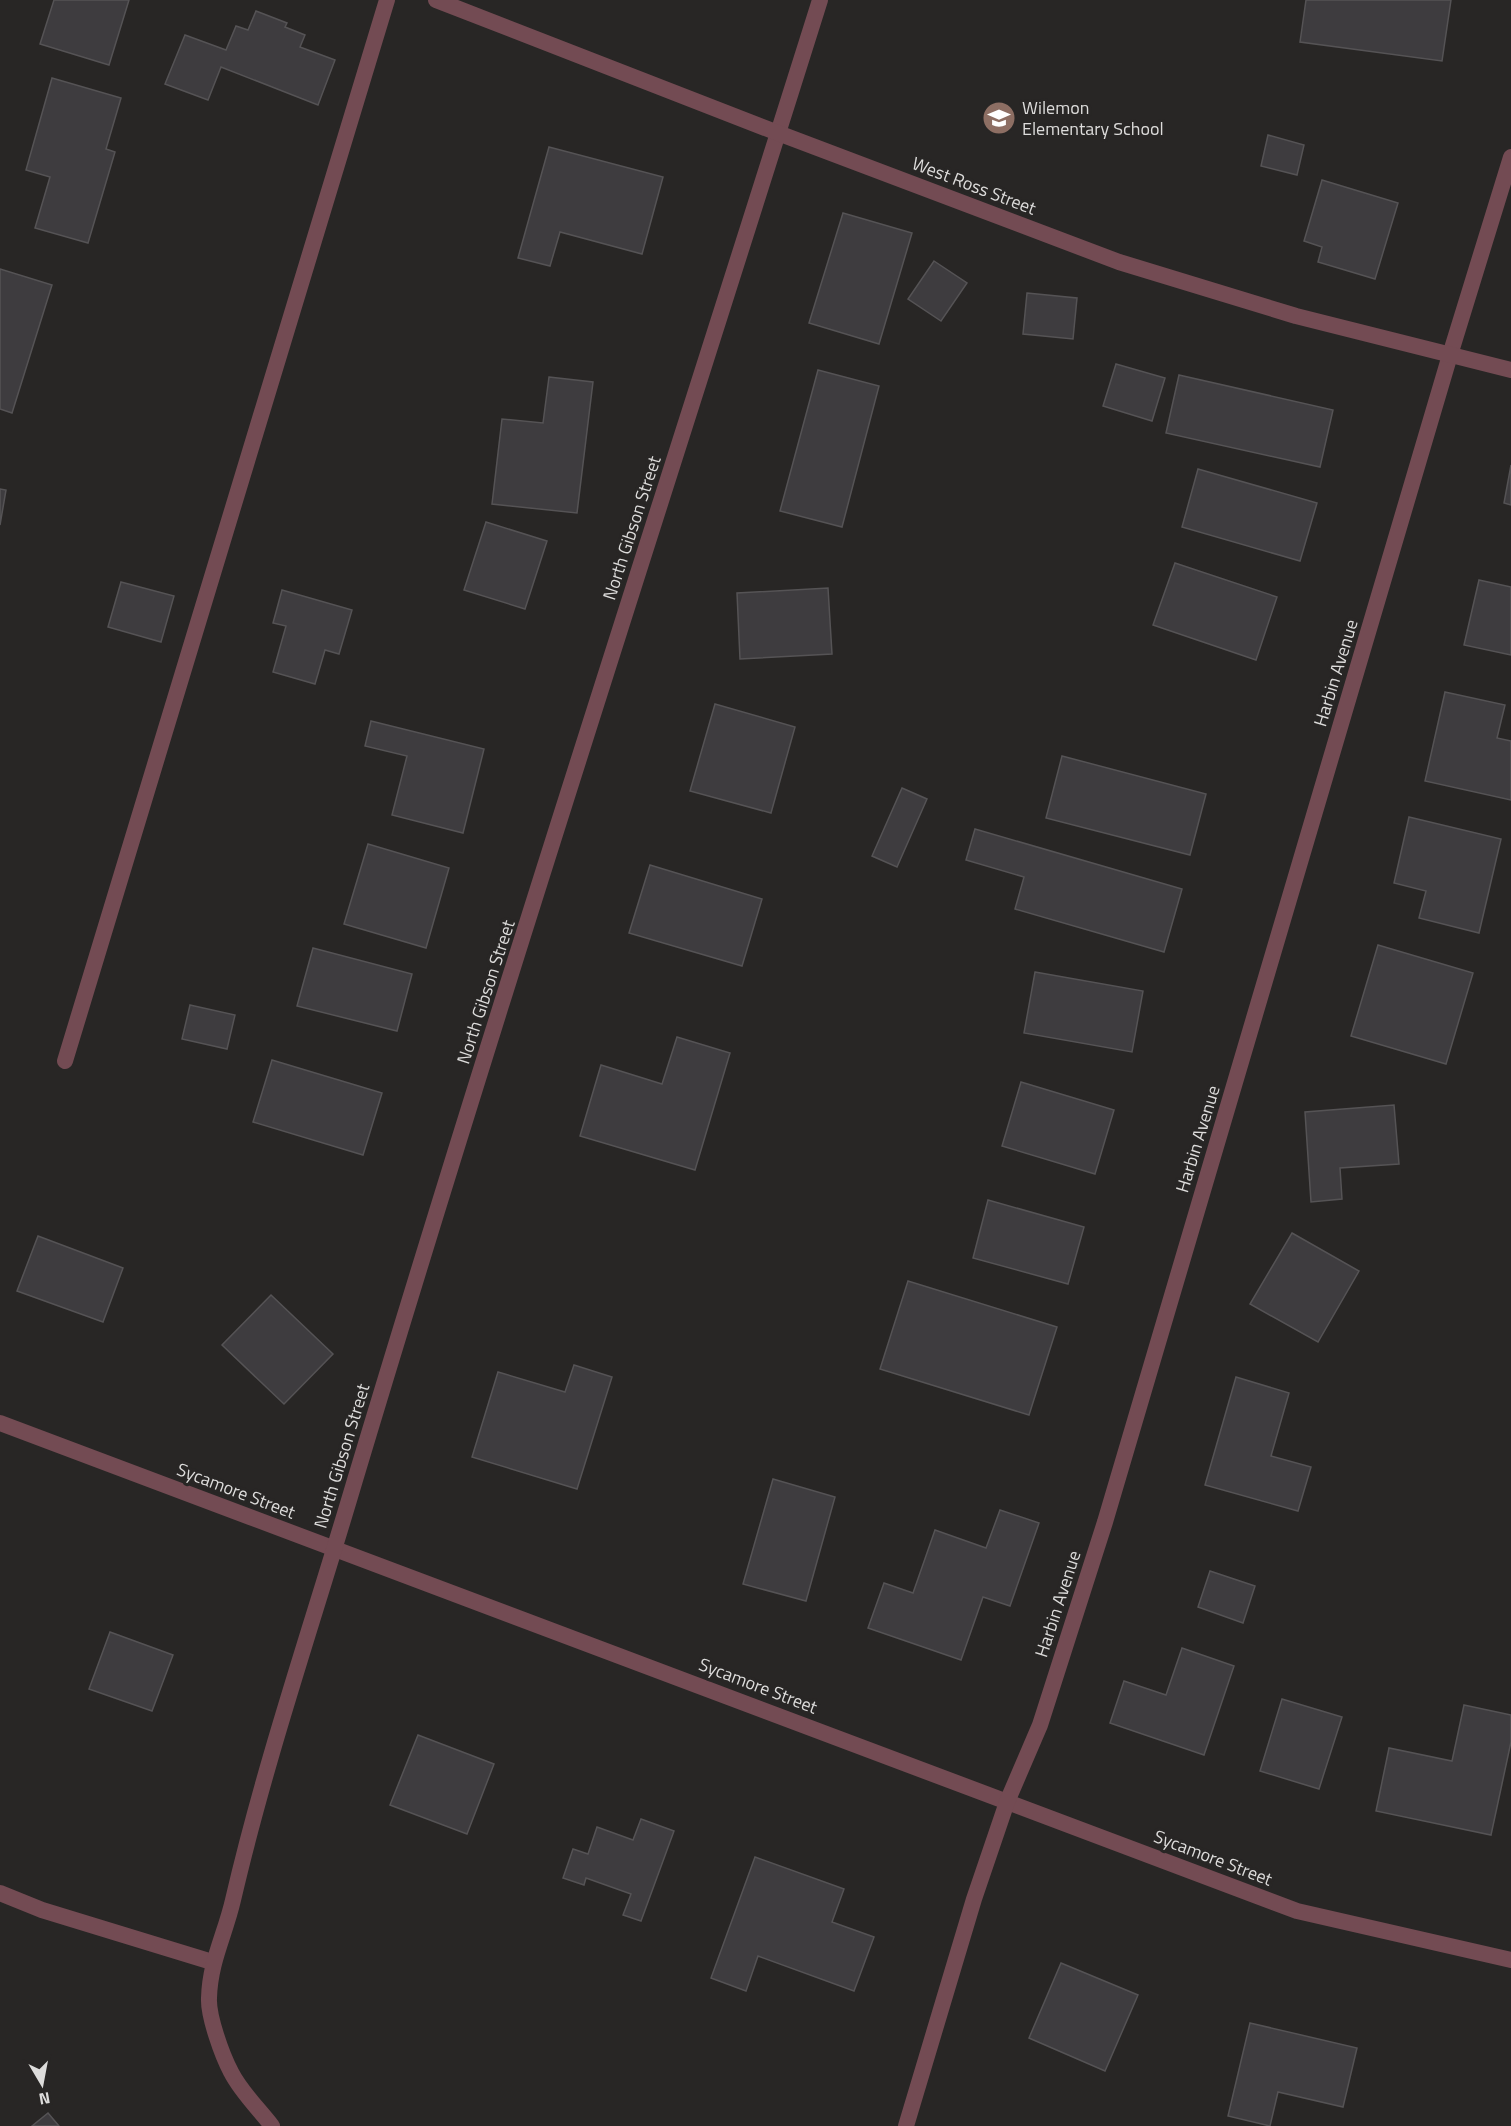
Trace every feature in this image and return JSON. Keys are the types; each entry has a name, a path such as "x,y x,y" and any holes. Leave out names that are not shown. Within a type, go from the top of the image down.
{"street":[{"path":"65,1061 387,0"},
{"name":"West Ross Street","path":"436,0 1119,262 1296,316 1511,370"},
{"name":"North Gibson Street","path":"272,2126 232,2075 210,2014 208,2000 212,1962 231,1910 295,1674 420,1266 820,0"},
{"name":"Harbin Avenue","path":"906,2126 974,1899 1007,1802 1040,1725 1105,1522 1450,355 1511,157"},
{"name":"Sycamore Street","path":"0,1423 1298,1911 1511,1960"},
{"path":"0,1893 42,1910 212,1962"}],"building":[{"path":"54,0 129,0 109,65 40,44"},
{"path":"1306,0 1451,0 1442,61 1300,42"},
{"path":"256,11 287,23 285,27 305,35 300,47 335,60 318,105 221,67 208,100 165,84 185,35 226,50 236,26 248,30"},
{"path":"52,78 121,98 106,149 115,152 88,243 35,228 50,177 26,170"},
{"path":"1268,135 1304,145 1297,175 1261,166"},
{"path":"549,147 663,177 642,254 560,232 550,266 518,258"},
{"path":"1322,180 1398,203 1375,279 1318,262 1322,247 1304,241"},
{"path":"843,213 912,233 879,344 809,323"},
{"path":"934,261 967,283 941,321 908,299"},
{"path":"0,269 52,285 12,413 0,409"},
{"path":"1027,293 1077,298 1073,339 1023,334"},
{"path":"1116,364 1165,378 1152,421 1103,406"},
{"path":"818,370 879,386 842,527 780,511"},
{"path":"1179,375 1333,410 1320,467 1166,433"},
{"path":"549,377 593,382 577,513 492,504 502,419 543,423"},
{"path":"1511,465 1511,505 1504,503"},
{"path":"1198,469 1317,503 1300,561 1182,527"},
{"path":"0,489 6,490 0,525"},
{"path":"486,522 547,541 525,609 464,590"},
{"path":"1175,563 1277,597 1256,660 1153,625"},
{"path":"1479,580 1511,587 1511,655 1464,645"},
{"path":"121,582 174,596 161,642 108,627"},
{"path":"828,588 832,654 740,659 737,593"},
{"path":"282,590 352,610 339,654 325,650 315,684 273,672 286,626 273,623"},
{"path":"1445,692 1505,705 1497,738 1511,741 1511,800 1425,781"},
{"path":"715,704 795,727 771,813 690,791"},
{"path":"371,721 484,749 463,833 392,815 407,756 365,746"},
{"path":"1062,756 1206,794 1190,855 1046,818"},
{"path":"902,788 927,799 897,867 872,856"},
{"path":"1409,817 1501,839 1479,933 1419,918 1426,891 1394,883"},
{"path":"975,829 1182,889 1164,952 1015,909 1024,877 966,860"},
{"path":"368,844 449,868 426,948 344,924"},
{"path":"650,865 762,899 742,966 629,933"},
{"path":"1378,945 1473,973 1446,1064 1351,1036"},
{"path":"313,948 412,974 397,1031 297,1006"},
{"path":"1035,972 1143,991 1132,1052 1024,1033"},
{"path":"190,1005 235,1015 227,1049 182,1039"},
{"path":"677,1037 730,1053 695,1170 580,1136 601,1065 662,1084"},
{"path":"272,1060 382,1093 363,1155 253,1122"},
{"path":"1021,1082 1114,1110 1095,1174 1002,1146"},
{"path":"1394,1105 1399,1164 1340,1168 1342,1199 1311,1202 1305,1112"},
{"path":"988,1200 1084,1227 1068,1284 973,1258"},
{"path":"1292,1233 1359,1271 1318,1342 1250,1304"},
{"path":"38,1236 123,1268 103,1322 17,1291"},
{"path":"908,1281 1057,1327 1029,1415 880,1369"},
{"path":"271,1295 333,1354 284,1404 222,1345"},
{"path":"574,1365 612,1377 577,1489 472,1457 498,1372 565,1392"},
{"path":"1236,1377 1289,1393 1271,1456 1311,1467 1298,1511 1205,1485"},
{"path":"773,1479 835,1497 806,1601 743,1584"},
{"path":"1000,1510 1039,1523 1010,1606 983,1597 961,1660 868,1628 884,1583 913,1593 935,1530 986,1548"},
{"path":"1210,1571 1255,1586 1243,1623 1198,1607"},
{"path":"110,1632 173,1655 152,1711 89,1689"},
{"path":"1182,1648 1234,1666 1204,1755 1110,1723 1124,1681 1166,1695"},
{"path":"1282,1699 1342,1717 1319,1789 1260,1771"},
{"path":"1464,1705 1511,1715 1511,1742 1491,1835 1376,1811 1389,1748 1452,1761"},
{"path":"418,1735 494,1764 467,1834 390,1805"},
{"path":"641,1819 674,1831 641,1921 623,1915 631,1894 586,1878 584,1885 563,1878 573,1849 588,1854 597,1827 633,1840"},
{"path":"755,1857 844,1889 832,1922 874,1937 854,1991 758,1956 746,1991 711,1978"},
{"path":"1061,1963 1138,1995 1105,2071 1029,2038"},
{"path":"1250,2023 1357,2048 1343,2107 1278,2092 1270,2126 1228,2116"},
{"path":"48,2113 59,2126 32,2126"}],"place":[{"name":"Wilemon Elementary School","path":"999,118"}]}
